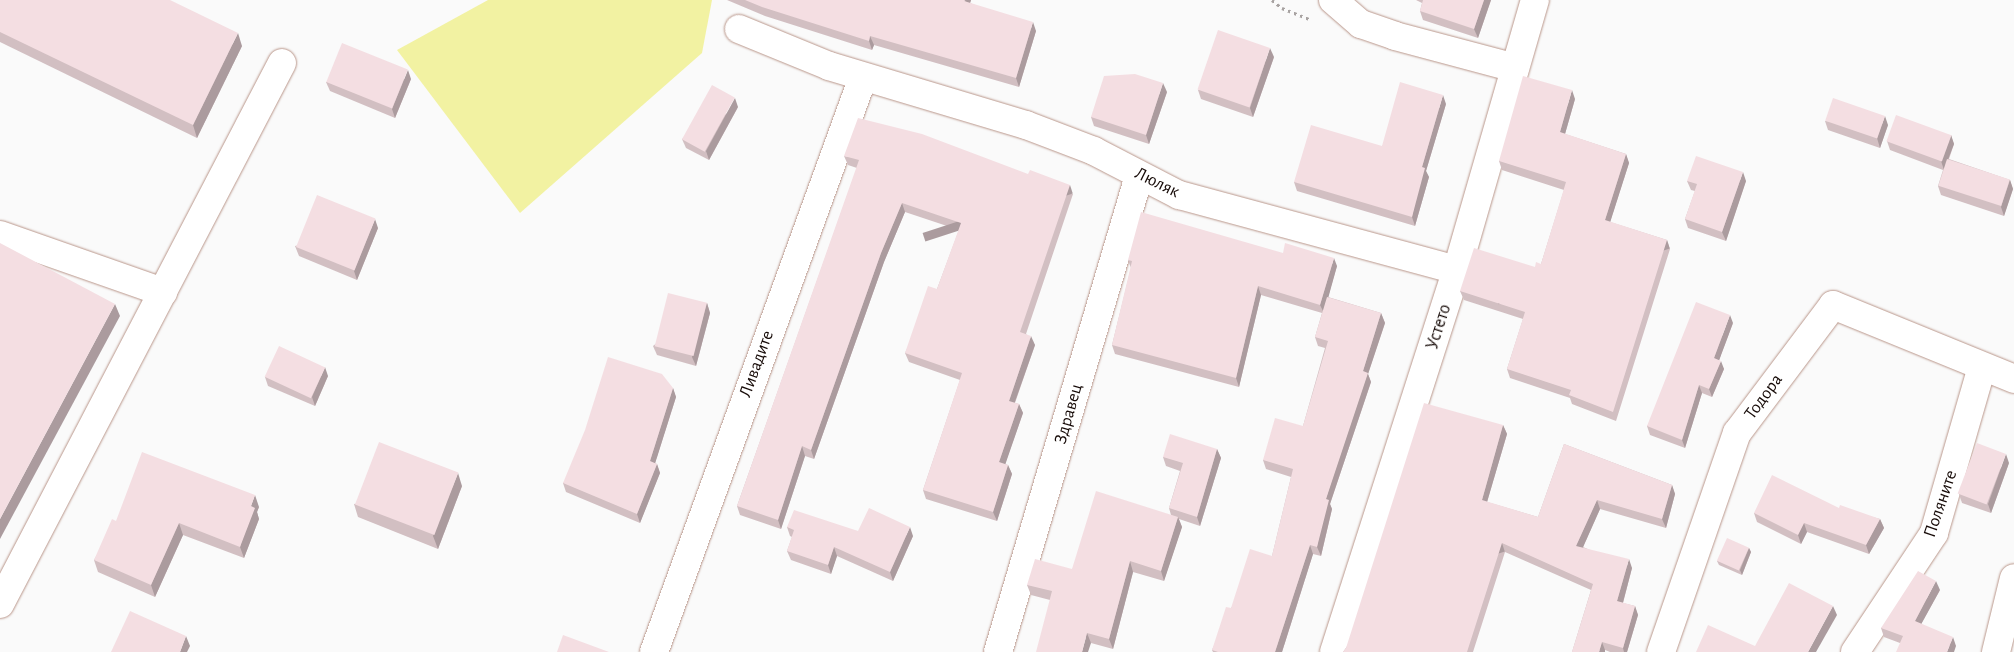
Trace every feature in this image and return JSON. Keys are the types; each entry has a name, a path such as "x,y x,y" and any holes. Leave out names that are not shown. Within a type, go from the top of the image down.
{"street":[{"path":"1333,0 1362,24 1394,36 1515,68"},
{"name":"Устето","path":"1334,652 1457,270 1535,0"},
{"name":"Люляк","path":"739,29 863,77 1026,125 1094,151 1139,176 1179,195 1220,208 1457,270"},
{"path":"0,604 282,63"},
{"name":"Ливадите","path":"654,652 863,77"},
{"name":"Здравец","path":"998,652 1139,176"},
{"path":"0,235 163,292"},
{"name":"Тодора","path":"1661,652 1737,433 1833,305 1982,367"},
{"path":"1982,367 2014,379"},
{"name":"Поляните","path":"1855,652 1934,534 1982,367"},
{"path":"1996,652 2014,578"}],"shaded area":[{"path":"488,0 712,0 702,53 520,213 397,50"}],"building":[{"path":"0,0 170,0 238,33 193,125 0,32"},
{"path":"745,0 965,0 1033,22 1016,78 870,36 869,41"},
{"path":"1423,0 1484,0 1474,29 1420,11"},
{"path":"1218,30 1270,48 1249,107 1197,90"},
{"path":"342,43 408,70 392,109 326,82"},
{"path":"1135,74 1163,83 1146,135 1091,117 1104,76"},
{"path":"1523,76 1572,90 1560,132 1626,154 1605,220 1667,240 1613,412 1569,395 1571,390 1507,369 1525,312 1460,291 1474,248 1535,267 1536,262 1541,264 1566,182 1499,161"},
{"path":"1400,82 1443,95 1422,167 1425,168 1412,217 1294,182 1311,125 1382,146"},
{"path":"712,85 735,98 705,152 682,139"},
{"path":"1833,98 1885,116 1877,139 1825,121"},
{"path":"1896,115 1951,135 1942,161 1886,141"},
{"path":"858,118 922,134 1028,174 1030,170 1070,185 1020,332 1031,336 1009,401 1019,404 999,462 1008,465 993,512 923,490 962,373 905,353 928,286 937,289 961,223 902,203 881,253 811,450 802,446 778,520 737,506 859,160 844,156"},
{"path":"1696,156 1743,172 1722,232 1685,219 1697,184 1687,181"},
{"path":"1947,159 2010,179 2001,206 1938,186"},
{"path":"317,195 375,219 354,271 296,247"},
{"path":"1141,212 1283,253 1285,243 1334,258 1320,305 1258,286 1236,378 1112,345 1132,261 1128,260"},
{"path":"0,243 115,304 0,519"},
{"path":"668,293 707,303 694,356 655,346"},
{"path":"1327,297 1381,313 1363,371 1368,373 1326,499 1329,500 1317,547 1310,545 1275,652 1218,652 1212,650 1226,607 1231,608 1250,549 1272,556 1293,469 1263,460 1275,418 1303,426 1328,341 1315,337"},
{"path":"1696,302 1730,315 1714,358 1721,361 1709,389 1699,385 1682,440 1647,426"},
{"path":"279,346 325,368 311,398 265,377"},
{"path":"608,357 662,374 673,388 650,461 657,464 637,514 563,483 585,430"},
{"path":"1424,403 1503,425 1482,500 1538,517 1564,444 1672,485 1662,519 1597,500 1576,546 1629,559 1617,601 1635,606 1623,648 1602,642 1599,652 1572,652 1593,584 1502,543 1467,652 1343,652 1346,648"},
{"path":"1170,434 1217,449 1197,517 1169,508 1183,463 1163,457"},
{"path":"379,442 458,472 434,535 355,505"},
{"path":"1977,443 2006,454 1987,505 1958,493"},
{"path":"142,452 255,495 251,506 255,508 240,547 179,523 151,585 94,560 112,519 116,521"},
{"path":"1772,475 1839,508 1840,505 1880,519 1866,545 1804,523 1798,535 1754,513"},
{"path":"1096,491 1178,517 1161,571 1130,561 1109,639 1087,633 1082,652 1036,652 1052,591 1027,585 1035,559 1072,569"},
{"path":"869,508 910,527 890,572 834,547 828,565 787,551 794,530 787,527 794,510 858,531"},
{"path":"1727,538 1749,548 1739,571 1717,561"},
{"path":"1918,571 1936,581 1915,621 1953,637 1947,652 1896,652 1903,636 1881,628"},
{"path":"1789,583 1833,606 1808,652 1696,652 1708,625 1755,646"},
{"path":"130,611 186,636 180,652 111,652"},
{"path":"563,635 609,652 557,652"}]}
